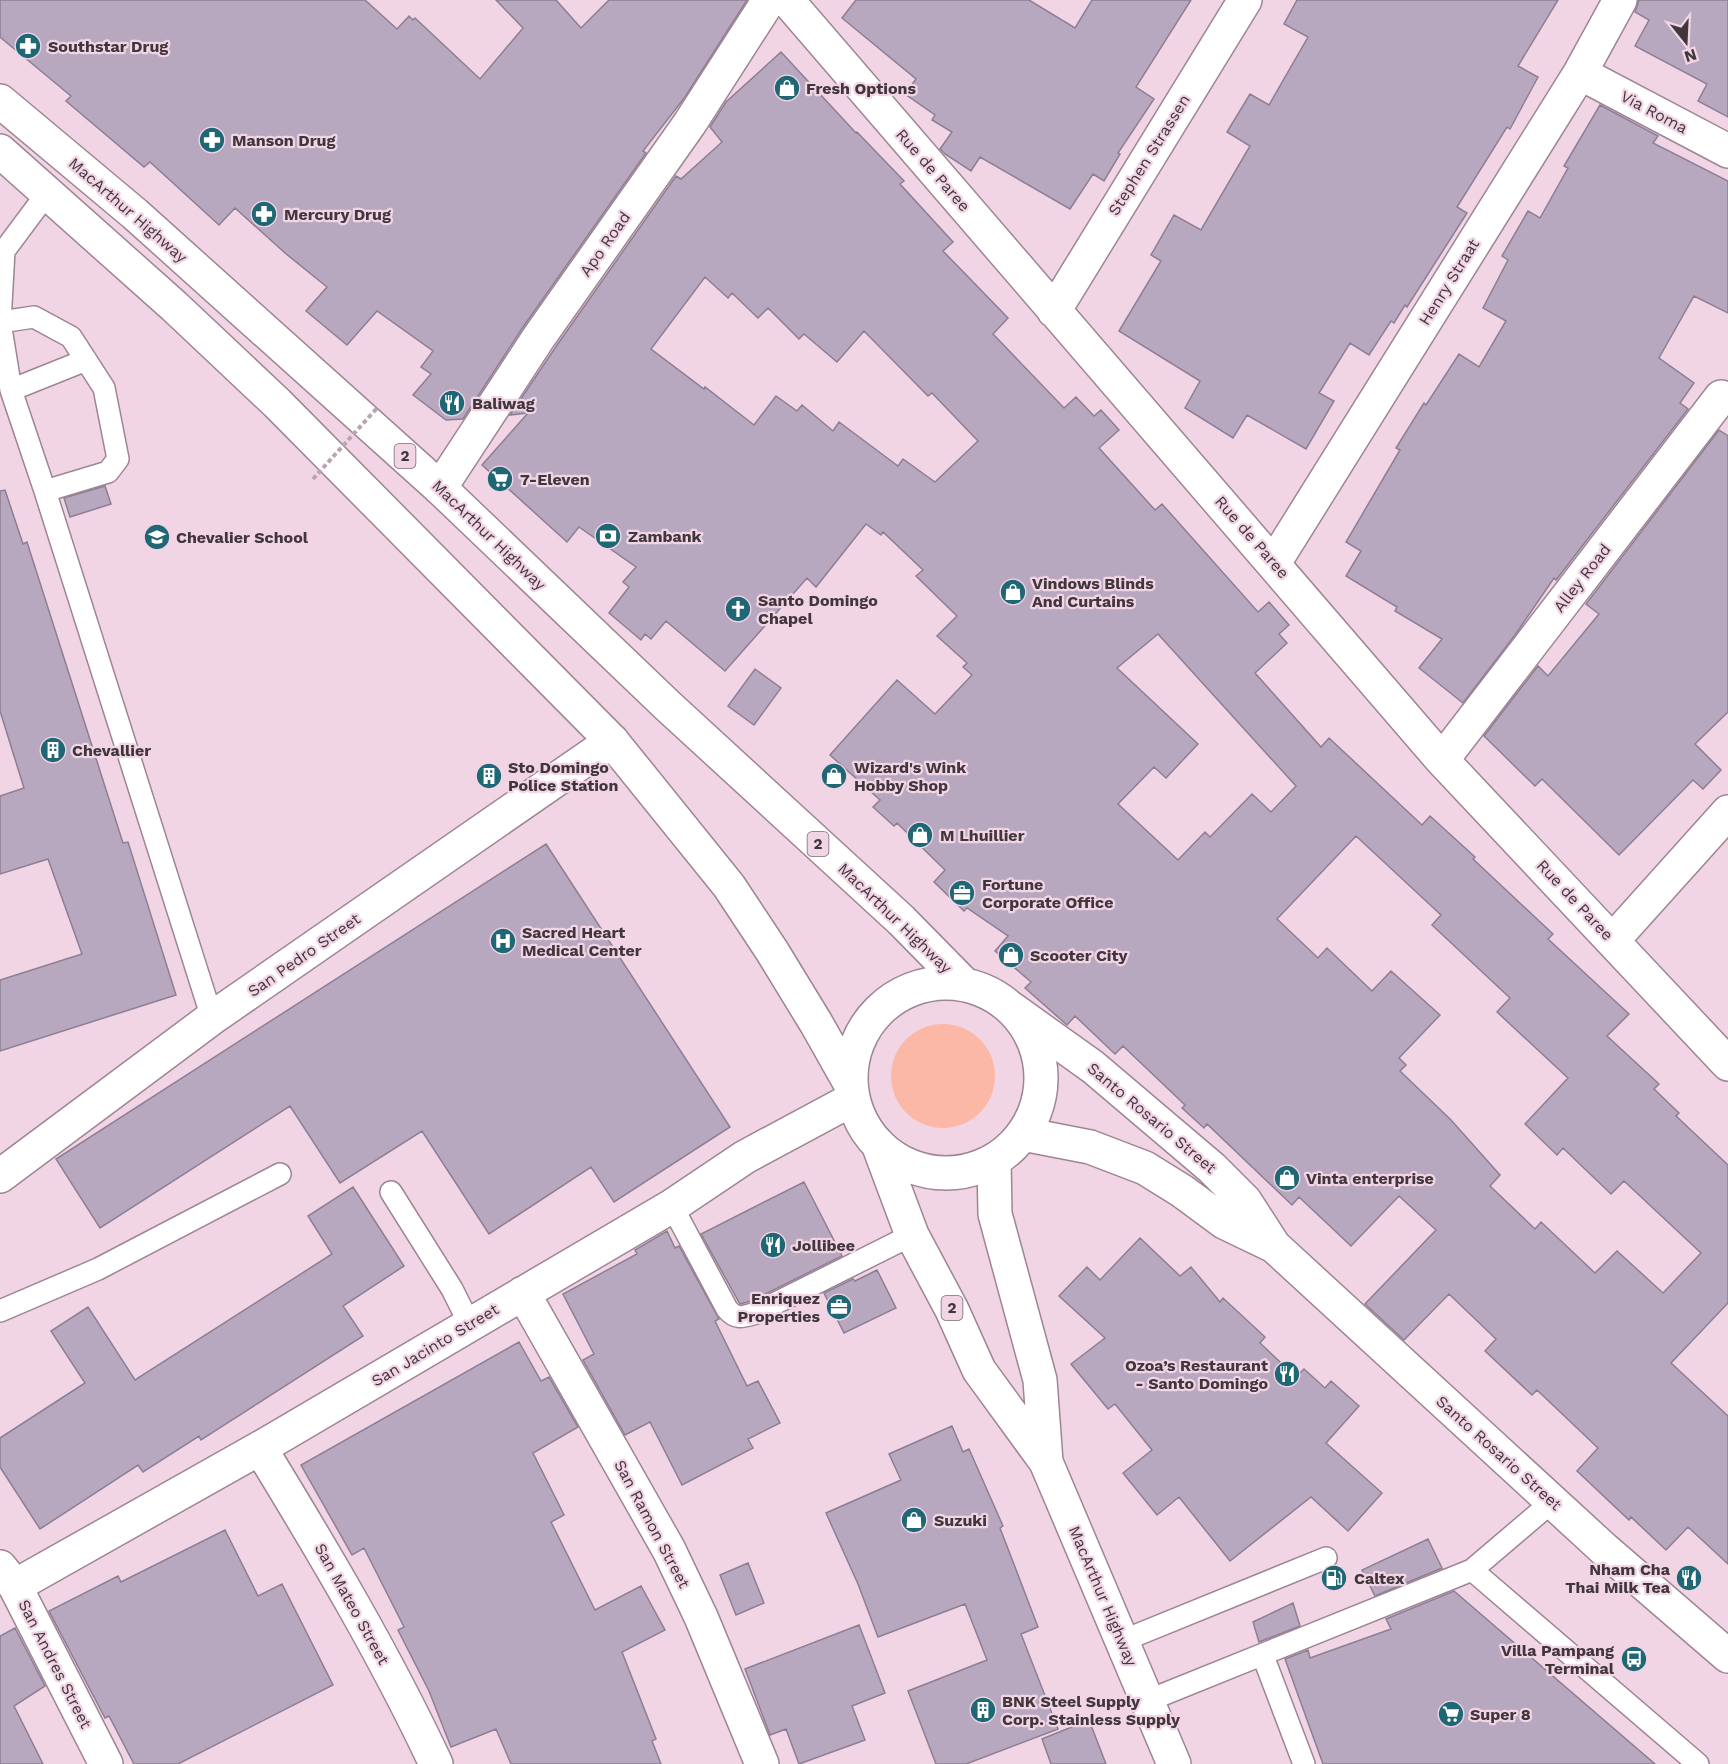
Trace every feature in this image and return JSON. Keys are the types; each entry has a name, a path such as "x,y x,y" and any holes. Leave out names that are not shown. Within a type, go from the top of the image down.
{"main road":[{"name":"Apo Road","path":"440,488 539,337 690,123 768,0"},
{"name":"Rue de Paree","path":"787,0 1442,760 1728,1064"},
{"name":"Stephen Strassen","path":"1054,311 1245,0"},
{"name":"Henry Straat","path":"1274,563 1580,73 1620,0"},
{"name":"Via Roma","path":"1580,73 1728,151"},
{"name":"MacArthur Highway","path":"0,101 135,214 440,488 668,706 901,920 965,984"},
{"name":"2","path":"0,151 48,192 278,403 612,741 729,886 778,960 816,1023 852,1092 862,1123 878,1144 906,1164 932,1172 953,1172 975,1168 994,1160 1010,1149 1023,1134 1033,1117 1040,1094 1041,1072 1035,1043 1026,1024 1012,1009 990,993 965,984 934,983 909,990 887,1003 871,1020 860,1036 851,1066 852,1092"},
{"name":"Alley Road","path":"1442,760 1721,397"},
{"name":"San Pedro Street","path":"0,1176 212,1018 612,741"},
{"path":"1613,940 1728,812"},
{"name":"Santo Rosario Street","path":"1012,1009 1093,1067 1212,1168 1245,1201 1274,1246 1604,1549 1728,1656"},
{"name":"San Jacinto Street","path":"7,1576 260,1448 672,1206 745,1157 852,1092"},
{"name":"Santo Rosario Street","path":"1023,1134 1090,1147 1145,1167 1224,1222 1274,1246"},
{"name":"MacArthur Highway","path":"878,1144 912,1235 952,1310 980,1370 1046,1462 1174,1764"},
{"name":"MacArthur Highway","path":"994,1160 995,1214 1040,1380 1046,1462"},
{"name":"San Ramon Street","path":"523,1293 669,1550 701,1617 762,1764"},
{"name":"San Mateo Street","path":"260,1448 322,1549 381,1653 436,1764"},
{"name":"San Andres Street","path":"7,1576 106,1764"}],"lane":[{"path":"48,192 4,251 0,322 11,390 212,1018"},
{"path":"0,322 34,317 71,337 104,388 118,459 108,472 45,491"},
{"path":"11,390 86,360"},
{"path":"0,1311 98,1269 280,1174"},
{"path":"391,1192 452,1289 470,1325"},
{"path":"672,1206 727,1309 737,1317 756,1313 912,1235"},
{"path":"1147,1701 1472,1570 1554,1502"},
{"path":"1122,1641 1326,1558"},
{"path":"1472,1570 1698,1764"},
{"path":"1263,1656 1304,1764"}],"path":[{"path":"313,479 378,407"}],"shaded area":[{"path":"943,1024 963,1028 980,1039 991,1056 995,1076 991,1096 980,1113 963,1124 943,1128 923,1124 906,1113 895,1096 891,1076 895,1056 906,1039 923,1028"}],"building":[{"path":"0,0 365,0 397,29 409,16 413,20 415,18 480,79 523,28 496,0 556,0 581,28 609,0 747,0 685,97 643,151 646,153 523,327 463,419 446,420 413,395 431,374 421,367 433,351 377,311 347,345 306,311 327,287 235,208 219,225 150,162 144,167 66,101 71,96 0,37"},
{"path":"856,0 1029,0 1075,28 1092,0 1191,0 1136,87 1154,99 1118,153 1120,154 1104,181 1093,174 1070,209 980,157 971,171 945,154 940,149 952,132 932,120 935,115 905,94 916,79 842,18"},
{"path":"1297,0 1558,0 1518,66 1538,77 1510,129 1507,127 1457,207 1467,213 1407,307 1405,305 1394,323 1391,321 1369,355 1350,343 1319,393 1334,401 1306,449 1247,415 1233,438 1185,408 1200,381 1119,331 1161,261 1151,255 1174,215 1201,230 1250,146 1227,132 1250,94 1269,105 1308,37 1284,24"},
{"path":"1639,0 1728,0 1728,117 1698,101 1707,84 1635,46 1649,20 1635,12"},
{"path":"781,52 904,181 900,184 953,242 943,251 1008,318 993,334 1064,408 1076,397 1094,416 1101,410 1119,430 1099,448 1155,510 1162,504 1258,612 1269,602 1289,625 1279,634 1287,643 1255,673 1321,747 1329,738 1422,825 1430,816 1475,857 1473,859 1553,934 1548,939 1629,1014 1607,1036 1659,1084 1654,1089 1679,1113 1676,1116 1728,1165 1728,1303 1671,1363 1728,1416 1728,1564 1688,1527 1666,1550 1631,1517 1629,1520 1577,1471 1598,1448 1537,1390 1532,1395 1485,1351 1496,1339 1449,1294 1404,1340 1365,1304 1436,1230 1399,1196 1351,1246 1299,1197 1292,1205 1207,1124 1204,1128 1182,1108 1185,1105 1123,1046 1115,1054 1075,1016 1067,1025 1025,988 1031,982 995,951 1008,936 967,908 964,911 934,882 945,870 897,823 894,826 873,807 880,800 830,755 897,680 935,714 972,675 963,667 967,663 937,636 957,616 916,576 923,570 883,532 881,535 866,524 816,587 807,578 725,671 666,621 651,639 645,634 641,640 609,613 629,587 623,582 636,567 579,527 567,542 482,465 528,413 510,415 676,176 681,179 722,142 710,127 726,102","holes":["705,277 728,298 732,293 758,318 768,308 799,339 804,334 837,362 864,331 928,396 932,393 978,441 935,482 903,459 898,466 839,422 833,431 802,405 797,411 776,396 754,425 651,349","1158,634 1296,786 1271,812 1252,794 1210,837 1205,832 1178,860 1118,804 1154,767 1166,778 1198,744 1117,668","1356,836 1441,915 1432,925 1510,998 1497,1012 1568,1078 1525,1124 1557,1155 1563,1148 1611,1194 1624,1181 1701,1253 1663,1293 1617,1251 1595,1273 1541,1222 1535,1229 1490,1186 1500,1175 1451,1120 1400,1071 1406,1065 1399,1058 1440,1015 1391,971 1372,991 1327,948 1318,958 1277,919"]},
{"path":"1600,105 1658,136 1653,143 1728,181 1728,313 1694,296 1659,358 1694,383 1680,403 1688,409 1556,580 1554,578 1515,635 1463,703 1419,668 1442,639 1395,611 1397,607 1346,576 1361,551 1346,542 1400,450 1396,448 1459,354 1479,367 1506,321 1483,308 1508,260 1502,256 1528,211 1540,218 1568,168 1564,166"},
{"path":"1719,430 1728,436 1728,712 1695,744 1721,770 1703,789 1693,780 1619,855 1542,779 1535,786 1484,736 1538,666 1548,676 1599,614 1586,604"},
{"path":"105,486 111,504 70,517 64,498"},
{"path":"5,490 23,544 27,542 123,843 128,842 176,995 0,1051 0,980 82,954 48,859 0,874 0,796 24,788 0,711 0,491"},
{"path":"755,669 781,688 754,725 728,706"},
{"name":"Sacred Heart Medical Center","path":"546,844 730,1127 614,1202 591,1167 489,1234 422,1131 340,1183 290,1106 100,1228 56,1159"},
{"name":"Jollibee","path":"804,1182 842,1256 751,1301 740,1304 701,1234"},
{"path":"353,1187 404,1266 343,1306 363,1336 201,1440 199,1436 143,1472 138,1465 40,1529 0,1467 0,1438 85,1383 51,1331 88,1307 135,1380 332,1254 308,1216"},
{"path":"667,1231 675,1248 679,1246 719,1319 715,1321 747,1386 758,1381 780,1423 748,1439 753,1448 682,1485 650,1422 625,1435 583,1360 594,1354 563,1294 637,1254 635,1250"},
{"path":"1140,1238 1180,1276 1191,1267 1220,1302 1223,1298 1265,1337 1260,1343 1296,1377 1304,1369 1325,1388 1331,1381 1359,1406 1326,1443 1382,1493 1348,1531 1311,1497 1230,1561 1179,1497 1157,1515 1123,1473 1152,1450 1115,1404 1108,1409 1071,1364 1105,1338 1059,1296 1087,1267 1100,1280"},
{"path":"877,1270 896,1308 844,1333 824,1293"},
{"path":"519,1342 541,1381 549,1377 578,1427 533,1453 564,1515 551,1522 595,1610 641,1586 665,1630 622,1652 656,1739 652,1741 661,1764 511,1764 496,1729 451,1747 429,1691 398,1630 404,1627 364,1548 352,1555 301,1465"},
{"path":"952,1426 963,1452 969,1449 1003,1526 1000,1528 1038,1627 1021,1634 1058,1729 966,1764 936,1764 908,1691 987,1660 965,1604 878,1637 858,1584 826,1513 901,1480 889,1454"},
{"path":"225,1530 258,1596 282,1584 333,1685 178,1764 134,1764 109,1716 105,1718 49,1611 118,1576 121,1582"},
{"path":"1428,1539 1442,1568 1375,1596 1362,1570"},
{"path":"748,1563 764,1603 736,1615 720,1575"},
{"name":"Super 8","path":"1454,1591 1655,1764 1323,1764 1285,1659 1308,1650 1310,1658 1391,1629 1386,1619"},
{"path":"1293,1603 1300,1626 1259,1642 1253,1622"},
{"path":"859,1625 885,1693 852,1706 865,1740 799,1764 786,1729 770,1735 745,1669"},
{"path":"15,1628 45,1686 14,1706 43,1764 0,1764 0,1636"},
{"path":"1089,1720 1106,1764 1051,1764 1042,1739"}],"place":[{"name":"Southstar Drug","path":"28,46"},
{"name":"Fresh Options","path":"787,88"},
{"name":"Manson Drug","path":"212,140"},
{"name":"Mercury Drug","path":"264,214"},
{"name":"Baliwag","path":"452,403"},
{"name":"7-Eleven","path":"500,479"},
{"name":"Zambank","path":"608,536"},
{"name":"Chevalier School","path":"157,537"},
{"name":"Vindows Blinds And Curtains","path":"1013,592"},
{"name":"Santo Domingo Chapel","path":"738,609"},
{"name":"Chevallier","path":"53,750"},
{"name":"Sto Domingo Police Station","path":"489,776"},
{"name":"Wizard's Wink Hobby Shop","path":"834,776"},
{"name":"M Lhuillier","path":"920,835"},
{"name":"Fortune Corporate Office","path":"962,893"},
{"name":"Sacred Heart Medical Center","path":"503,941"},
{"name":"Scooter City","path":"1011,955"},
{"name":"Vinta enterprise","path":"1287,1178"},
{"name":"Jollibee","path":"773,1245"},
{"name":"Enriquez Properties","path":"839,1307"},
{"name":"Ozoa’s Restaurant - Santo Domingo","path":"1287,1374"},
{"name":"Suzuki","path":"914,1520"},
{"name":"Caltex","path":"1334,1578"},
{"name":"Nham Cha Thai Milk Tea","path":"1689,1578"},
{"name":"Villa Pampang Terminal","path":"1634,1659"},
{"name":"BNK Steel Supply Corp. Stainless Supply","path":"983,1710"},
{"name":"Super 8","path":"1451,1714"}]}
